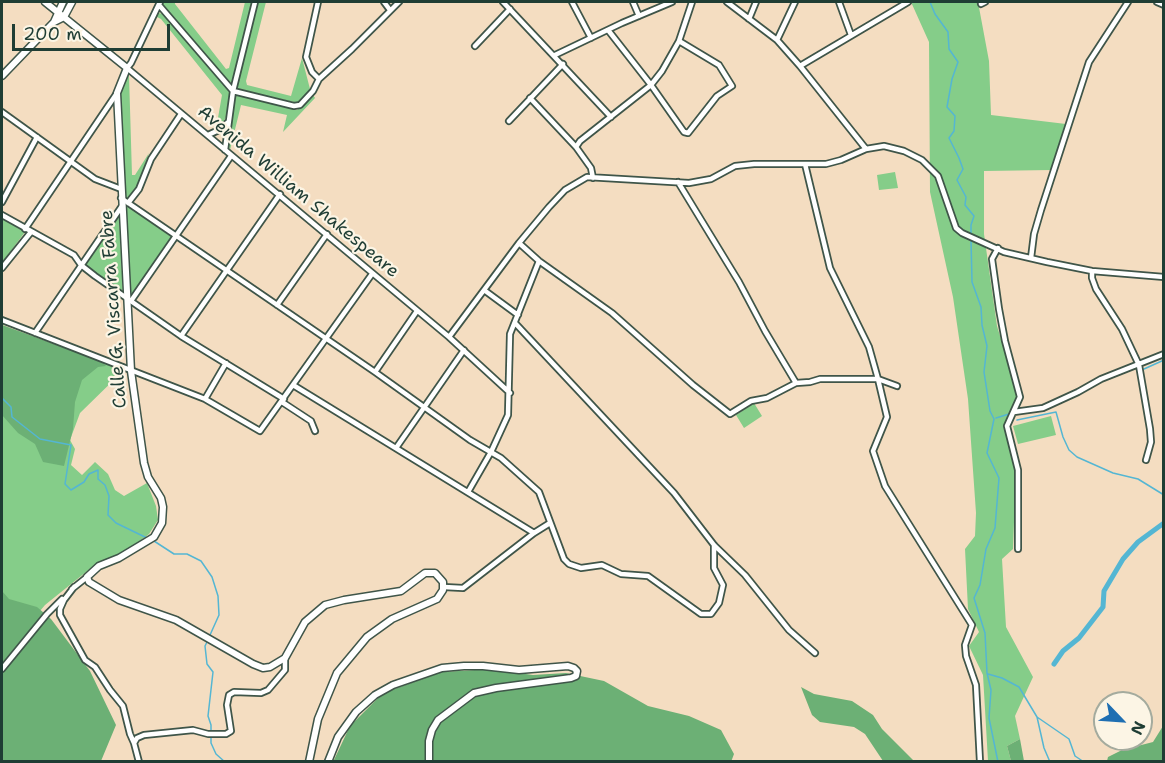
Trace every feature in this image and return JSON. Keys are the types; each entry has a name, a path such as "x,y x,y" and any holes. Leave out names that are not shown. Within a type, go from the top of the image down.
{"street":[{"path":"45,2 57,12"},
{"path":"54,22 63,2"},
{"path":"2,76 54,22 64,17 72,2"},
{"path":"225,150 233,91 255,2"},
{"path":"318,2 306,57 307,63 319,79"},
{"path":"384,2 390,10"},
{"path":"159,3 233,91 297,106 313,91 319,79 399,2"},
{"path":"506,2 611,117"},
{"path":"572,2 591,38"},
{"path":"633,2 639,15"},
{"path":"555,55 672,2"},
{"path":"576,147 580,141 651,85 679,41 692,2"},
{"path":"727,2 777,40 866,149"},
{"path":"749,20 756,2"},
{"path":"777,40 795,2"},
{"path":"839,2 851,35"},
{"path":"800,66 908,2"},
{"path":"1031,258 1034,234 1041,210 1089,62 1128,2"},
{"path":"1157,2 1164,5"},
{"name":"Calle G. Viscarra Fabre","path":"87,577 99,566 151,539 162,523 161,498 148,477 144,463 131,371 117,93 159,3"},
{"path":"475,46 510,9"},
{"name":"Avenida William Shakespeare","path":"57,12 280,194 372,274 465,350 510,393"},
{"path":"608,30 684,132 688,133 717,96 732,87 719,65 679,41"},
{"path":"509,122 563,64"},
{"path":"25,229 117,93"},
{"path":"530,98 576,147 591,168 593,178"},
{"path":"2,112 95,179 121,189"},
{"path":"35,333 124,203 139,189 152,159 181,114"},
{"path":"208,135 221,129 227,123"},
{"path":"2,202 37,137"},
{"path":"449,337 519,243 565,190 587,177 688,183 711,178 735,166 826,164 866,149 884,146 904,151 922,160 938,176 956,228 962,233 1004,252 1031,258 1092,271 1164,277"},
{"path":"128,300 177,237 231,156"},
{"path":"805,164 834,280 869,347 878,379 887,417 873,451 885,486 972,625 965,645 966,656 976,685 980,762"},
{"path":"678,182 739,282 796,383"},
{"path":"181,336 280,194"},
{"path":"124,203 375,372 470,440 501,458 539,492 564,559 569,564 581,568 602,566 621,574 648,576 701,614 711,614 719,603 723,585 714,568 714,545"},
{"path":"2,215 74,255 81,265 128,300 283,400 311,421 315,431"},
{"path":"2,268 31,232"},
{"path":"277,305 327,234"},
{"path":"519,243 539,261 603,307 730,414 751,401 767,398 796,383 820,379 878,379 897,386"},
{"path":"998,248 992,259 999,309 1020,396 1007,426 1018,470 1018,549"},
{"path":"468,492 491,452 508,415 509,345 539,261"},
{"path":"1092,271 1096,289 1122,329 1139,365 1151,442 1146,460"},
{"path":"2,320 205,399 260,431 372,274"},
{"path":"484,291 518,315"},
{"path":"375,372 417,311"},
{"path":"515,323 674,494 714,545 745,575 789,630 814,652"},
{"path":"396,448 465,350"},
{"path":"1014,412 1043,408 1101,379 1164,354"},
{"path":"205,399 226,363"},
{"path":"293,385 534,533"},
{"path":"444,587 464,588 550,523"},
{"path":"134,743 137,738 152,734 193,730 208,734 226,734 231,731 226,705 229,695 234,692 261,693 268,690 285,670 285,658 305,622 325,605 401,591 425,573 438,575 444,587 441,595 432,603 392,619 367,636 337,673 318,719 309,762"},
{"path":"2,669 47,614 87,577 89,582 106,594 133,606 176,620 253,664 263,668 270,667 285,658"},
{"path":"74,587 64,600 60,615 86,660 95,667 123,706 139,762"},
{"path":"328,762 338,737 356,712 375,695 393,685 442,668 464,666 491,666 519,670 568,666 577,671 576,676 571,678 474,693 438,720 429,741 429,762"}],"green space":[{"path":"163,2 175,2 226,69 229,68 245,2 252,2 233,82 227,82 162,5"},
{"path":"258,2 266,2 246,81 247,85 291,96 302,58 310,89 298,103 240,90 237,87"},
{"path":"911,2 978,2 989,61 991,115 1066,124 1052,170 984,171 984,234 997,326 1018,395 1004,424 1016,469 1013,549 1002,559 1006,627 1033,677 1015,716 1020,739 1007,746 1011,761 988,761 983,675 969,646 979,632 968,609 965,549 975,536 976,513 968,399 953,297 930,192 929,42"},
{"path":"158,13 164,14 230,94 226,117 216,129 222,95 161,19 155,16"},
{"path":"129,75 132,175 135,175 149,153 138,185 127,198 124,197 120,100 122,87"},
{"path":"238,95 297,110 313,95 315,98 283,132 287,115 241,105 230,150 228,144 234,97"},
{"path":"895,172 898,188 879,190 877,175"},
{"path":"128,205 173,238 130,297 125,208"},
{"path":"119,213 123,294 96,276 85,263"},
{"path":"2,218 25,232 2,263"},
{"path":"2,325 124,370 80,413 70,440 75,449 71,465 82,475 95,462 108,474 115,490 124,496 147,483 156,506 158,520 149,534 121,556 91,568 45,605 2,656"},
{"path":"2,325 102,362 106,366 98,367 82,380 75,402 73,429 64,466 43,462 35,444 18,433 2,415"},
{"path":"754,403 762,416 744,428 736,415"},
{"path":"1051,416 1056,435 1018,444 1013,426"},
{"path":"2,591 9,599 37,607 51,619 90,671 116,725 101,761 2,761"},
{"path":"491,669 533,675 566,673 604,681 648,706 689,716 721,730 734,754 731,762 333,762 350,726 383,693 442,672"},
{"path":"801,687 814,694 852,701 873,715 882,729 914,761 883,761 865,734 854,727 820,722 812,715"},
{"path":"1163,726 1163,761 1107,761 1108,757 1120,751 1153,751 1153,742"},
{"path":"1020,739 1024,761 1011,761 1007,746"}],"waterway":[{"path":"930,2 935,14 948,32 949,49 958,62 947,107 955,116 954,131 949,138 963,169 957,180 966,197 965,205 974,216 971,235"},
{"path":"971,240 972,282 981,307 987,346 984,372 990,411 994,419 987,453 999,478 995,528 986,549 980,585 974,598 985,633 987,673 991,690 989,718 998,762"},
{"path":"1144,369 1164,360"},
{"path":"2,398 11,407 12,417 40,439 71,445 65,484 71,490 84,482 89,474 98,470 98,479 105,485 109,496 108,515 116,523 147,538"},
{"path":"1017,420 1056,412 1069,450 1077,457 1113,473 1138,479 1164,495"},
{"path":"996,418 1009,414"},
{"path":"1054,664 1063,651 1079,638 1103,607 1104,591 1123,559 1138,542 1164,523"},
{"path":"154,541 174,554 187,554 201,561 212,577 218,596 219,615 210,635"},
{"path":"208,640 205,646 207,664 213,672 208,716 211,725 211,743 216,754 225,762"},
{"path":"988,674 1019,687 1037,717 1044,748 1050,762"},
{"path":"1037,717 1069,739 1075,756 1084,762"}]}
